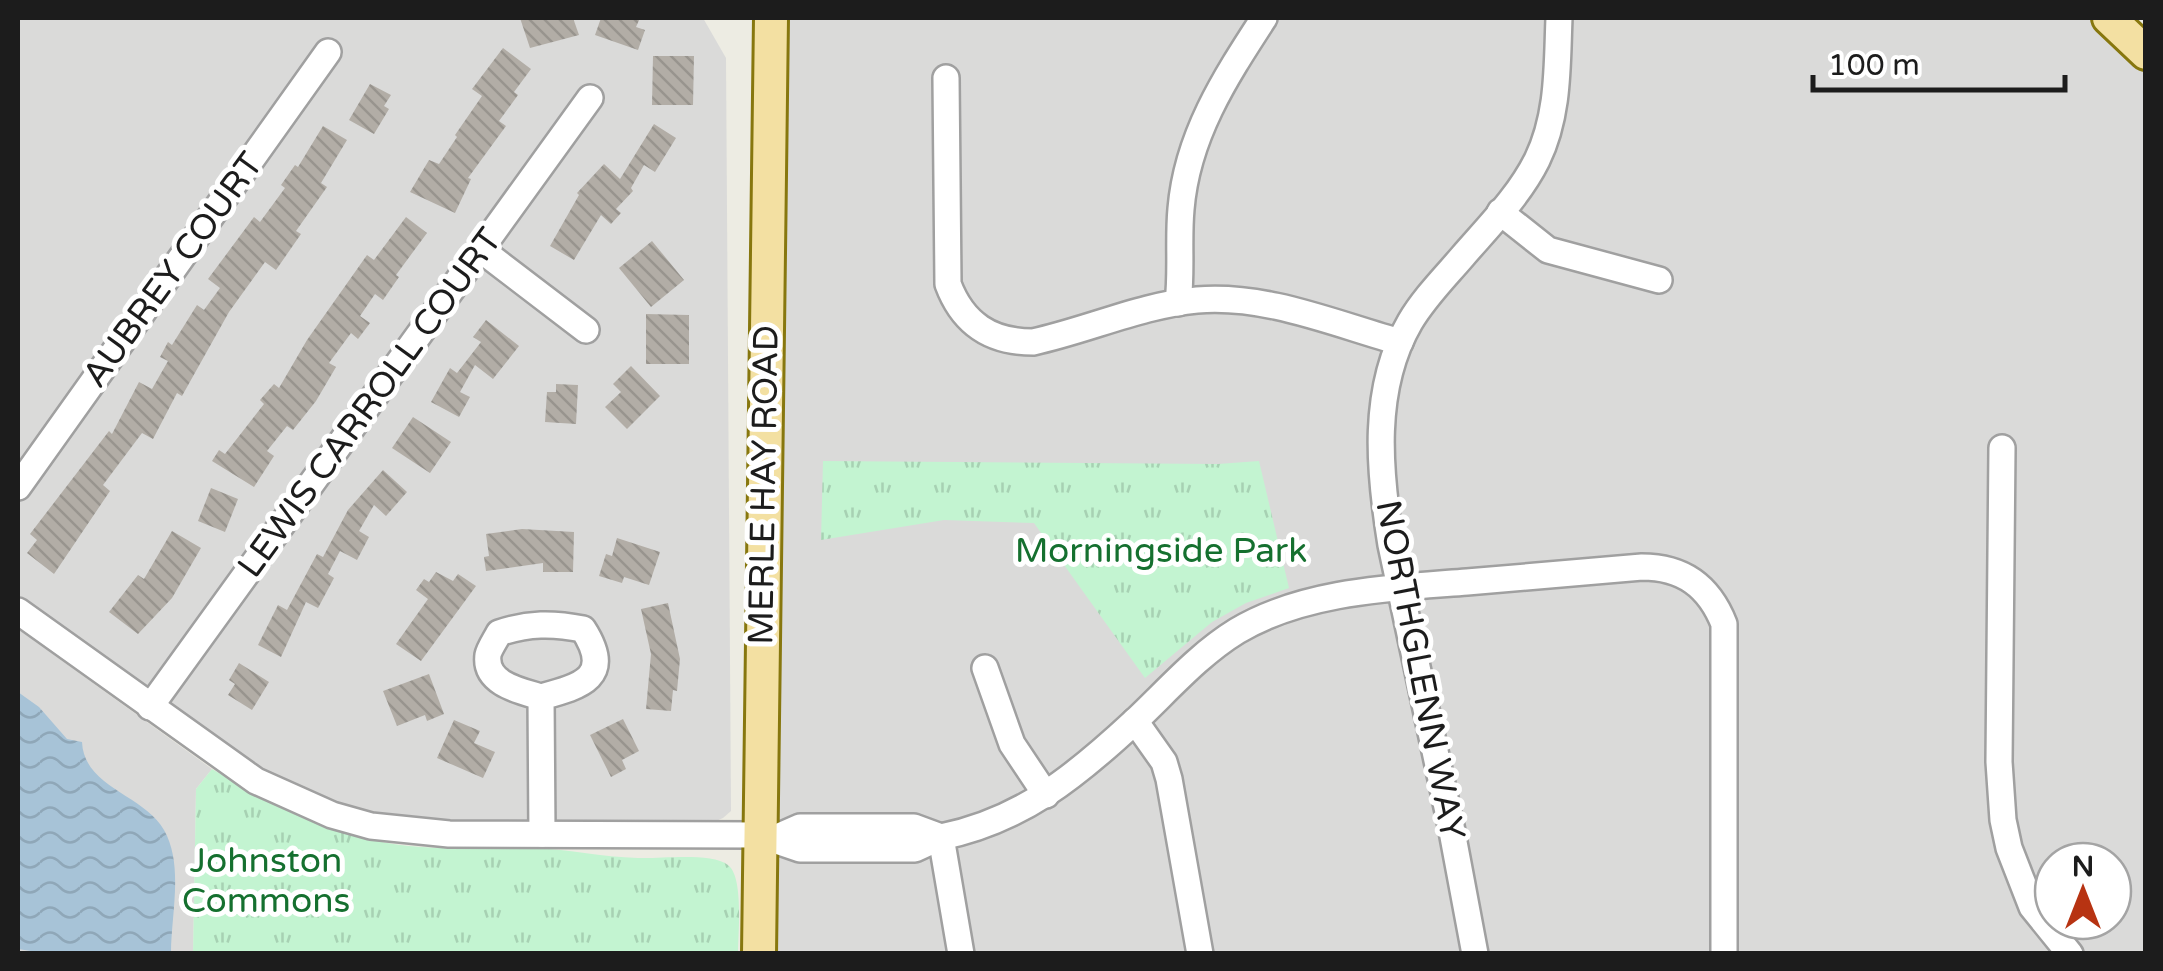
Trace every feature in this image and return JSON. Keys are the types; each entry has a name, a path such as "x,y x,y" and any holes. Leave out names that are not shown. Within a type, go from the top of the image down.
{"main road":[{"name":"MERLE HAY ROAD","path":"759,954 767,836 771,18"},
{"path":"2110,18 2146,53"}],"street":[{"path":"1178,303 1180,210 1196,137 1219,89 1264,18"},
{"name":"NORTHGLENN WAY","path":"1475,954 1388,530 1382,460 1384,399 1400,342 1429,296 1522,185 1548,134 1557,80 1559,18"},
{"name":"AUBREY COURT","path":"18,487 328,52"},
{"path":"946,78 946,265 955,302 966,318 996,338 1034,342 1178,303 1221,299 1248,301 1400,342"},
{"name":"LEWIS CARROLL COURT","path":"150,707 590,98"},
{"path":"1500,212 1548,250 1659,280"},
{"path":"480,250 586,330"},
{"path":"2002,448 1999,762 2003,820 2009,848 2032,907 2070,954"},
{"path":"18,611 256,781 332,816 412,832 767,836 800,850 915,850 941,837 1018,812 1046,795 1135,721 1209,651 1260,618 1316,602 1402,588 1660,567 1694,580 1707,592 1724,624 1724,954"},
{"path":"984,668 1012,744 1046,795"},
{"path":"541,697 542,834"},
{"path":"1135,721 1155,746 1170,779 1200,954"},
{"path":"941,837 962,954"}],"shaded area":[{"path":"18,18 703,18 726,58 731,811 716,821 514,826 360,816 284,787 18,601"},
{"path":"789,18 2091,18 2145,71 2145,953 775,954"},
{"path":"18,629 212,769 196,789 193,953 18,953"}],"green space":[{"name":"Morningside Park","path":"823,461 1259,461 1289,588 1246,603 1212,622 1145,678 1034,523 944,520 821,540"},
{"name":"Johnston Commons","path":"212,769 309,820 392,844 720,861 733,871 736,881 738,953 193,954 196,789"}],"water":[{"path":"18,692 39,707 67,739 82,742 85,758 93,770 155,818 164,830 175,874 171,953 50,954 18,949"}],"building":[{"path":"520,18 573,18 579,35 530,48"},
{"path":"601,18 640,18 636,27 645,30 638,50 595,35"},
{"path":"503,48 531,69 499,121 506,126 468,178 471,179 455,213 410,192 429,160 439,164 457,137 482,96 472,89"},
{"path":"653,56 694,56 693,105 652,105"},
{"path":"370,84 391,95 384,106 389,109 374,134 349,120"},
{"path":"654,124 676,138 655,172 644,165 631,188 633,191 616,209 621,213 611,224 601,215 574,260 550,246 577,193 604,164 620,179"},
{"path":"323,126 347,140 321,183 327,187 296,231 301,234 276,270 265,262 229,312 182,396 177,393 153,439 142,433 103,485 110,491 54,574 27,553 37,540 30,534 109,431 112,434 139,382 152,389 168,361 160,357 168,342 172,345 197,305 204,310 220,288 208,279 254,217 260,222"},
{"path":"406,217 427,233 383,300 375,294 360,316 370,323 358,339 351,333 329,363 336,367 316,401 293,430 287,426 267,451 274,456 254,487 212,461 219,450 225,454 264,404 260,400 274,384 279,388 307,340 367,255 374,260"},
{"path":"652,241 684,280 651,307 619,268"},
{"path":"646,314 689,315 689,364 646,364"},
{"path":"486,320 519,346 493,379 475,365 460,392 470,397 459,417 431,402 450,368 457,373 481,342 473,337"},
{"path":"631,366 660,396 627,429 605,407 621,392 613,384"},
{"path":"556,384 578,385 576,424 545,422 547,392 556,392"},
{"path":"413,417 451,442 430,473 392,448"},
{"path":"383,470 407,492 386,516 374,505 359,531 369,537 357,560 340,551 328,574 334,578 318,608 306,602 281,657 258,645 278,605 287,610 317,554 323,557 348,510"},
{"path":"211,488 238,499 225,532 198,521"},
{"path":"522,529 574,532 573,572 543,572 543,563 486,571 486,534"},
{"path":"172,531 201,548 172,598 138,634 109,612 138,575 144,579"},
{"path":"617,538 660,552 649,585 624,577 622,583 599,576 606,554 612,556"},
{"path":"436,572 453,581 458,574 476,586 421,661 396,644 428,599 416,590"},
{"path":"668,603 680,659 677,691 673,690 671,711 646,709 651,654 641,609"},
{"path":"239,663 269,682 252,710 228,695 235,684 229,680"},
{"path":"429,674 444,714 427,721 425,715 397,726 383,691"},
{"path":"623,719 639,751 622,760 626,769 611,777 590,735"},
{"path":"454,720 480,731 474,743 495,752 483,778 437,758"}]}
